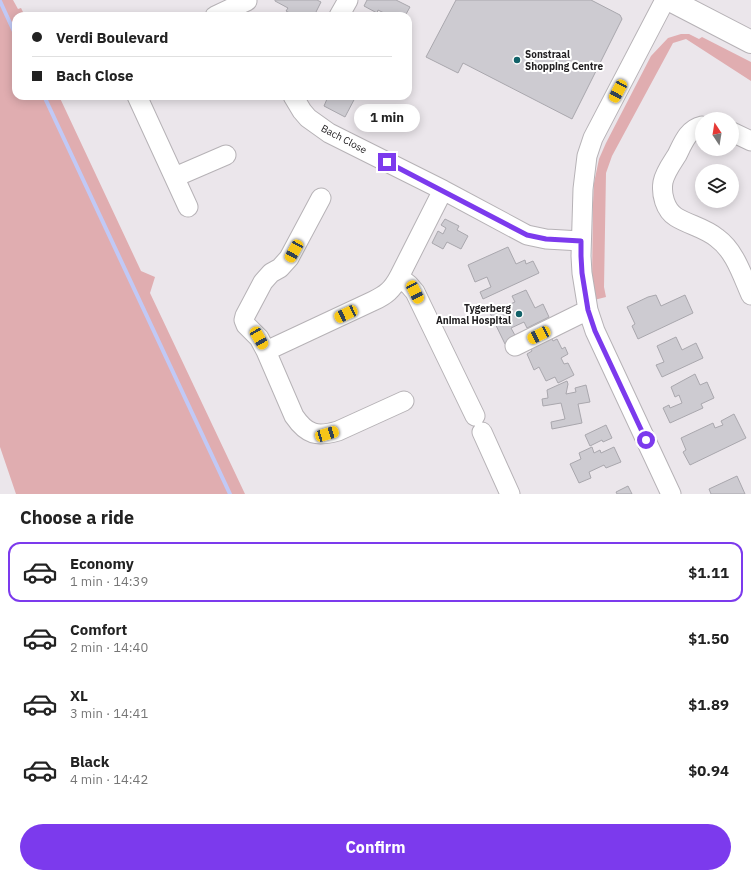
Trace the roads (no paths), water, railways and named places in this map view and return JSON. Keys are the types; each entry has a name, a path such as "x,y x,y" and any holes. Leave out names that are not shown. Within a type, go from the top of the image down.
{"main road":[{"path":"670,0 751,42"}],"street":[{"path":"341,12 348,0"},
{"path":"665,0 593,138 587,156 583,189 581,256 588,310 595,331 670,494"},
{"path":"229,12 250,6"},
{"path":"138,100 188,207"},
{"name":"Bach Close","path":"295,100 308,118 329,133 443,190 527,235 546,239 581,241"},
{"path":"695,129 689,133 667,171 663,182 664,201 666,207 676,217 717,237 729,249 751,294"},
{"path":"739,136 751,142"},
{"path":"175,178 226,155"},
{"path":"266,351 384,296 396,284 443,190"},
{"path":"321,198 290,258 280,268 271,273 263,282 245,316 246,325 259,338 266,351 294,416 305,430 311,433 327,434 338,431 404,401"},
{"path":"399,277 415,292 510,494"},
{"path":"515,346 588,310"}],"waterway":[{"path":"0,1 12,27"},
{"path":"46,100 230,494"}],"place":[{"name":"Sonstraal Shopping Centre","path":"517,60"},
{"name":"Tygerberg Animal Hospital","path":"519,314"}]}
